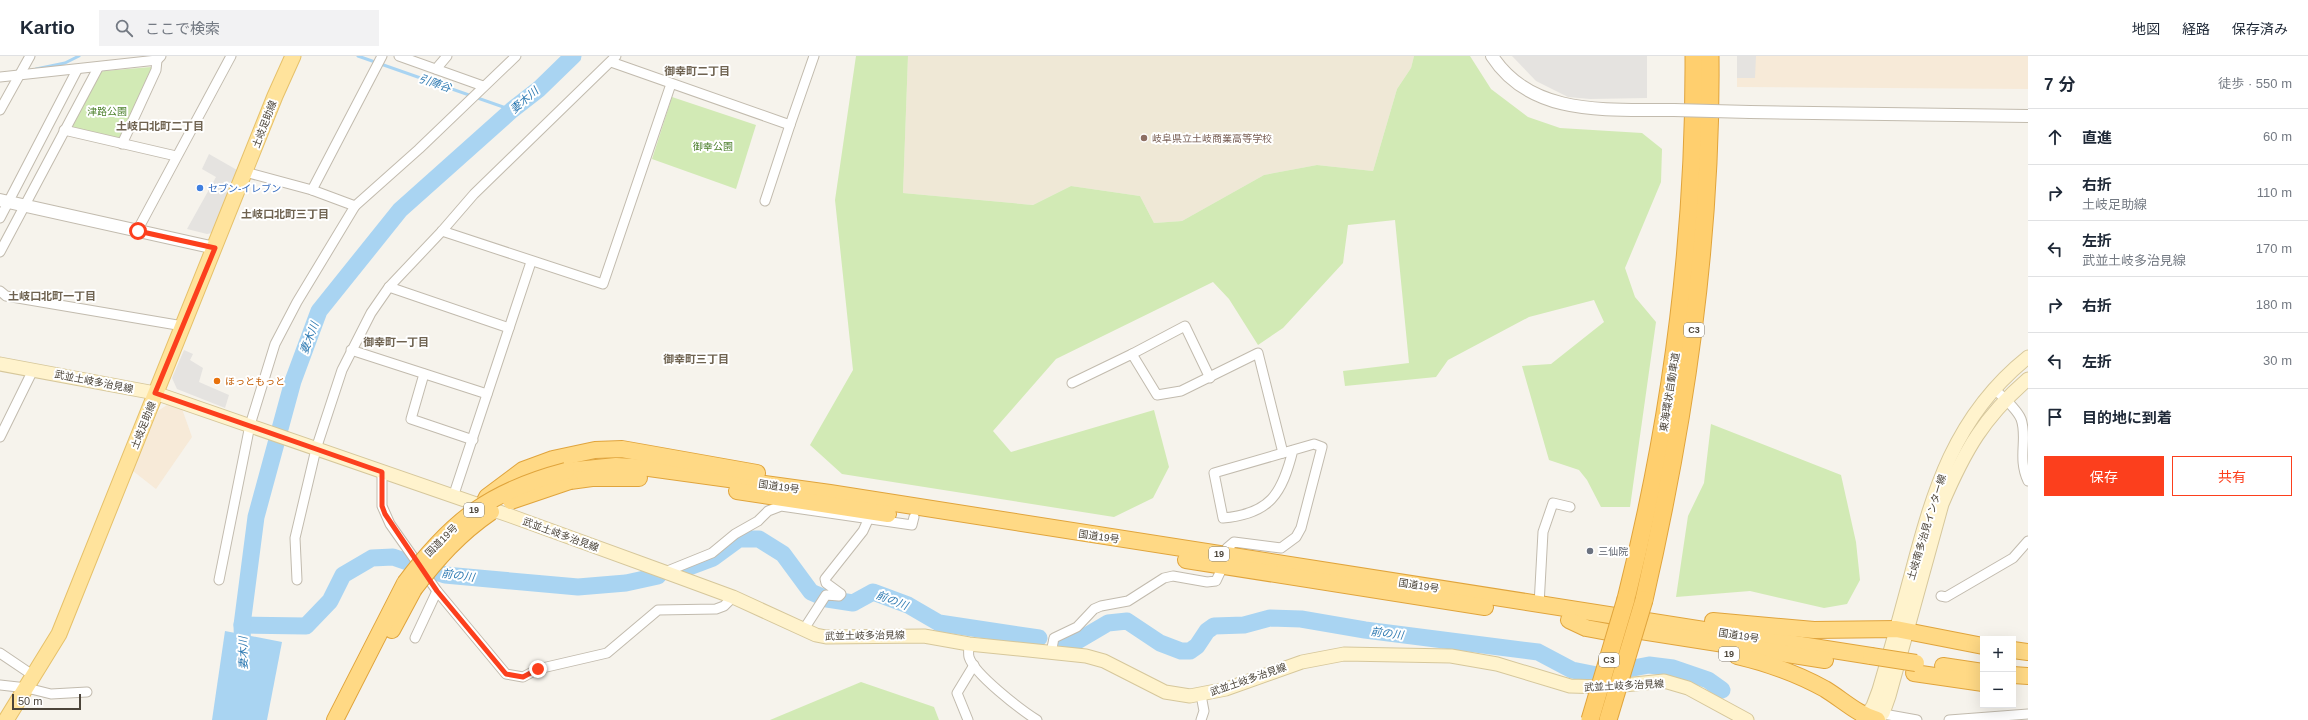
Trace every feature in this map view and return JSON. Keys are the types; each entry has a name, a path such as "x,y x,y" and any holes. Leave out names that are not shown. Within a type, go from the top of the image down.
{"highway":[{"name":"東海環状自動車道","path":"1590,720 1626,599 1649,504 1665,420 1677,337 1691,188 1694,56"},
{"name":"東海環状自動車道","path":"1608,720 1644,600 1664,510 1693,342 1706,208 1710,56"},
{"path":"483,506 487,497 523,470 571,454 622,449 789,478 830,493"},
{"name":"国道19号","path":"335,720 392,604 455,540 494,510 522,496 568,476 616,466 649,468 830,493 1569,620 1871,661"},
{"name":"国道19号","path":"568,476 592,478 649,478 914,517 1224,560 1434,587 1626,618 1915,668 1980,682"},
{"name":"国道19号","path":"348,720 409,586"},
{"name":"19","path":"1626,618 1655,616 1814,630 1902,630 1980,645"},
{"name":"19","path":"1569,620 1586,628 1721,652 1763,663 1824,689 1874,718"},
{"path":"2016,650 2028,652"},
{"name":"国道19号","path":"1915,668 1980,672"},
{"path":"2016,674 2028,676"},
{"path":"2016,686 2028,687"}],"main road":[{"name":"土岐足助線","path":"6,720 59,634 155,393 293,56"},
{"name":"土岐南多治見インター線","path":"1902,630 1926,517 1942,471 1964,430 1994,389 2028,357"},
{"name":"武並土岐多治見線","path":"0,364 155,393 453,497 483,506 665,572 733,597 804,629 826,637 924,636 969,644 1086,656 1104,661 1165,692 1184,696 1201,695 1302,662 1344,654 1451,656 1497,664 1570,686 1588,688 1664,681 1688,688 1747,720"},
{"name":"土岐南多治見インター線","path":"1902,630 1946,496 1958,468 1977,433 2005,399 2028,379"},
{"path":"1874,718 1873,706 1902,630"},
{"path":"1874,718 1902,630"}],"street":[{"path":"0,110 30,56"},
{"path":"138,231 176,156 231,56"},
{"path":"312,190 382,56"},
{"path":"399,56 483,86"},
{"path":"436,69 447,56"},
{"path":"219,580 252,426 275,344 297,302 355,206 419,149 516,56"},
{"path":"765,201 814,56"},
{"path":"1492,56 1518,84 1550,101 1585,108 2028,116"},
{"path":"0,77 12,74 19,75 98,68 159,58 156,70 122,144"},
{"path":"297,580 295,538 314,448 351,350 371,313 389,287 442,231 474,194 613,59 671,84 790,125"},
{"path":"0,252 98,68"},
{"path":"0,218 4,201 77,70"},
{"path":"442,231 531,262 603,284 671,84"},
{"path":"64,130 176,156"},
{"path":"245,172 312,190 355,206"},
{"path":"4,201 215,248"},
{"path":"453,497 531,262"},
{"path":"389,287 509,328"},
{"path":"0,291 6,296 183,326"},
{"path":"1072,383 1185,326 1210,378"},
{"path":"351,350 487,394"},
{"path":"1132,354 1157,395 1181,391 1210,378 1258,352 1283,453"},
{"path":"0,437 33,370"},
{"path":"424,374 411,419 473,440"},
{"path":"1994,389 2005,399 2021,419 2023,431 2023,472 2028,481"},
{"path":"1051,653 1054,638 1077,627 1094,609 1128,601 1150,585 1172,576 1207,582 1216,581 1229,546 1234,542 1281,548 1296,538 1301,528 1322,451 1319,444 1314,444 1293,450 1214,473 1223,518 1241,516 1262,508 1279,489 1288,471 1293,450"},
{"path":"382,472 382,506 385,514 417,564 437,591 506,674 523,677 538,669 607,653 658,610 716,608 724,606 733,597"},
{"path":"1539,605 1543,532 1553,503 1570,507"},
{"path":"665,572 712,553 735,534 758,521 774,508 781,506 868,520 912,525 914,517"},
{"path":"804,629 824,598 839,596 841,594 826,584 825,579 863,531 868,520"},
{"path":"1941,596 1946,597 2013,558 2028,541"},
{"path":"415,638 437,591"},
{"path":"969,644 969,657 974,665 1002,694 1037,720"},
{"path":"0,653 30,682 51,694 87,692"},
{"path":"968,720 957,693 974,665"},
{"path":"0,685 30,682"},
{"path":"1201,695 1204,711 1201,720"},
{"path":"1949,720 2028,714"},
{"path":"1874,718 1917,720"}],"shaded area":[{"name":"岐阜県立土岐商業高等学校","path":"908,56 1414,56 1411,68 1397,89 1373,171 1317,165 1264,175 1182,221 1154,223 1140,196 1071,186 1033,205 903,193"},
{"path":"1512,56 1647,56 1647,98 1590,99 1568,97 1536,81"},
{"path":"1737,56 2028,56 2028,89 1737,87"},
{"path":"1737,56 1756,56 1755,78 1737,78"},
{"path":"209,154 237,170 214,229 212,233 207,234 187,229 216,177 202,169"},
{"path":"184,350 193,354 190,360 203,368 199,382 229,395 225,408 177,389 172,378"},
{"path":"170,403 181,406 192,437 156,489 133,471 158,411"}],"green space":[{"path":"856,56 908,56 903,193 1033,205 1071,186 1140,196 1154,223 1182,221 1264,175 1317,165 1373,171 1397,89 1411,68 1414,56 1470,56 1491,89 1528,117 1560,128 1642,133 1662,149 1661,182 1625,268 1635,297 1656,322 1630,507 1601,507 1587,480 1579,470 1549,460 1522,366 1551,364 1604,322 1594,300 1529,317 1448,360 1436,377 1345,386 1343,371 1409,363 1395,220 1348,225 1343,263 1283,328 1258,345 1229,299 1213,282 1056,359 993,431 1011,452 1154,410 1169,467 1153,498 1114,517 842,474 810,445 853,370 835,200"},
{"name":"津路公園","path":"151,67 152,71 121,137 118,138 73,128 72,123 99,73 104,71"},
{"name":"御幸公園","path":"672,97 756,125 736,189 652,159"},
{"path":"1711,424 1841,475 1856,542 1860,580 1847,604 1824,608 1750,591 1676,597 1688,516 1704,483"},
{"path":"861,682 934,707 939,720 770,720"}],"water":[{"path":"225,631 282,642 267,720 212,720"}],"waterway":[{"name":"引陣谷","path":"36,69 65,63 79,56"},
{"name":"引陣谷","path":"358,56 512,110"},
{"name":"妻木川","path":"243,658 242,625 256,517 293,381 319,311 400,210 512,110 539,89 573,56"},
{"name":"前の川","path":"681,570 713,558 739,539 759,539 783,554 811,592 827,599 853,603 873,592 908,605 939,623 1039,638"},
{"name":"前の川","path":"242,625 306,626 330,601 343,575 372,558 393,557 445,575 578,587 626,583 658,576"},
{"name":"前の川","path":"1065,642 1074,643 1108,623 1127,621 1160,643 1181,651 1190,651 1197,646 1207,631 1214,626 1244,625 1270,618 1301,619 1365,630 1538,652 1572,670 1597,675 1649,665 1673,668 1708,680 1722,690"}],"place":[{"name":"岐阜県立土岐商業高等学校","path":"1144,138"},
{"name":"セブン-イレブン","path":"200,188"},
{"name":"ほっともっと","path":"217,381"},
{"name":"三仙院","path":"1590,551"}],"district":[{"name":"御幸町二丁目","path":"697,71"},
{"name":"土岐口北町二丁目","path":"160,126"},
{"name":"土岐口北町三丁目","path":"285,214"},
{"name":"土岐口北町一丁目","path":"52,296"},
{"name":"御幸町一丁目","path":"396,342"},
{"name":"御幸町三丁目","path":"696,359"}],"route":[{"path":"138,231 215,248 155,393 382,472 382,506 385,514 390,524 437,591 506,674 523,677 538,669"}]}
